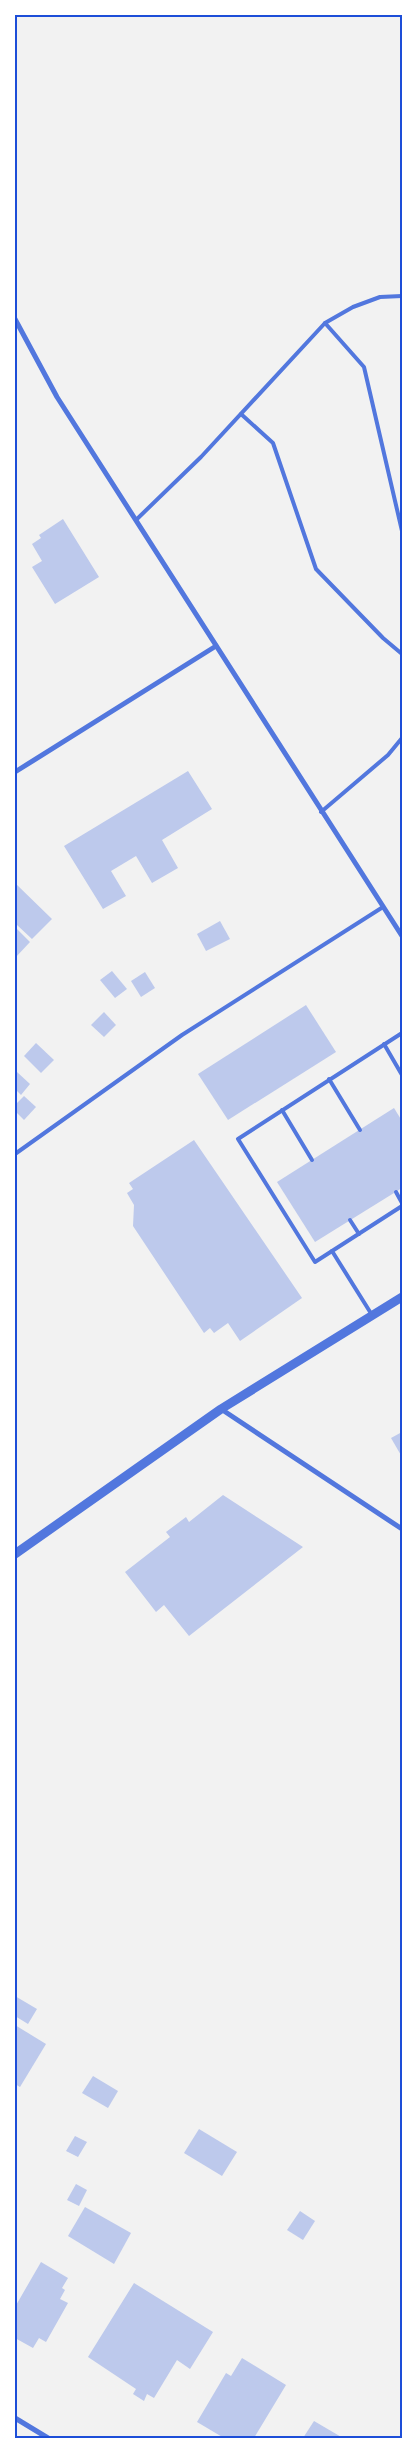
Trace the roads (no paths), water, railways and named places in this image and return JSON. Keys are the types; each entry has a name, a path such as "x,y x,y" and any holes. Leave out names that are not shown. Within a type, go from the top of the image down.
{"street":[{"path":"15,319 57,397 402,936"},
{"path":"15,772 216,646"},
{"path":"15,1554 221,1410 402,1297"},
{"path":"221,1410 402,1529"},
{"path":"15,2418 48,2438"}],"lane":[{"path":"136,519 241,414 325,323 353,307 380,297 402,296"},
{"path":"325,323 364,367 402,531"},
{"path":"241,414 273,443 316,569 383,638 402,654"},
{"path":"321,812 388,755 402,738"},
{"path":"15,1154 182,1035 383,907"},
{"path":"396,1192 402,1204 315,1262 238,1139 402,1033"},
{"path":"384,1044 402,1075"},
{"path":"330,1079 360,1130"},
{"path":"282,1110 312,1160"},
{"path":"350,1220 359,1234"},
{"path":"332,1251 373,1316"}]}
